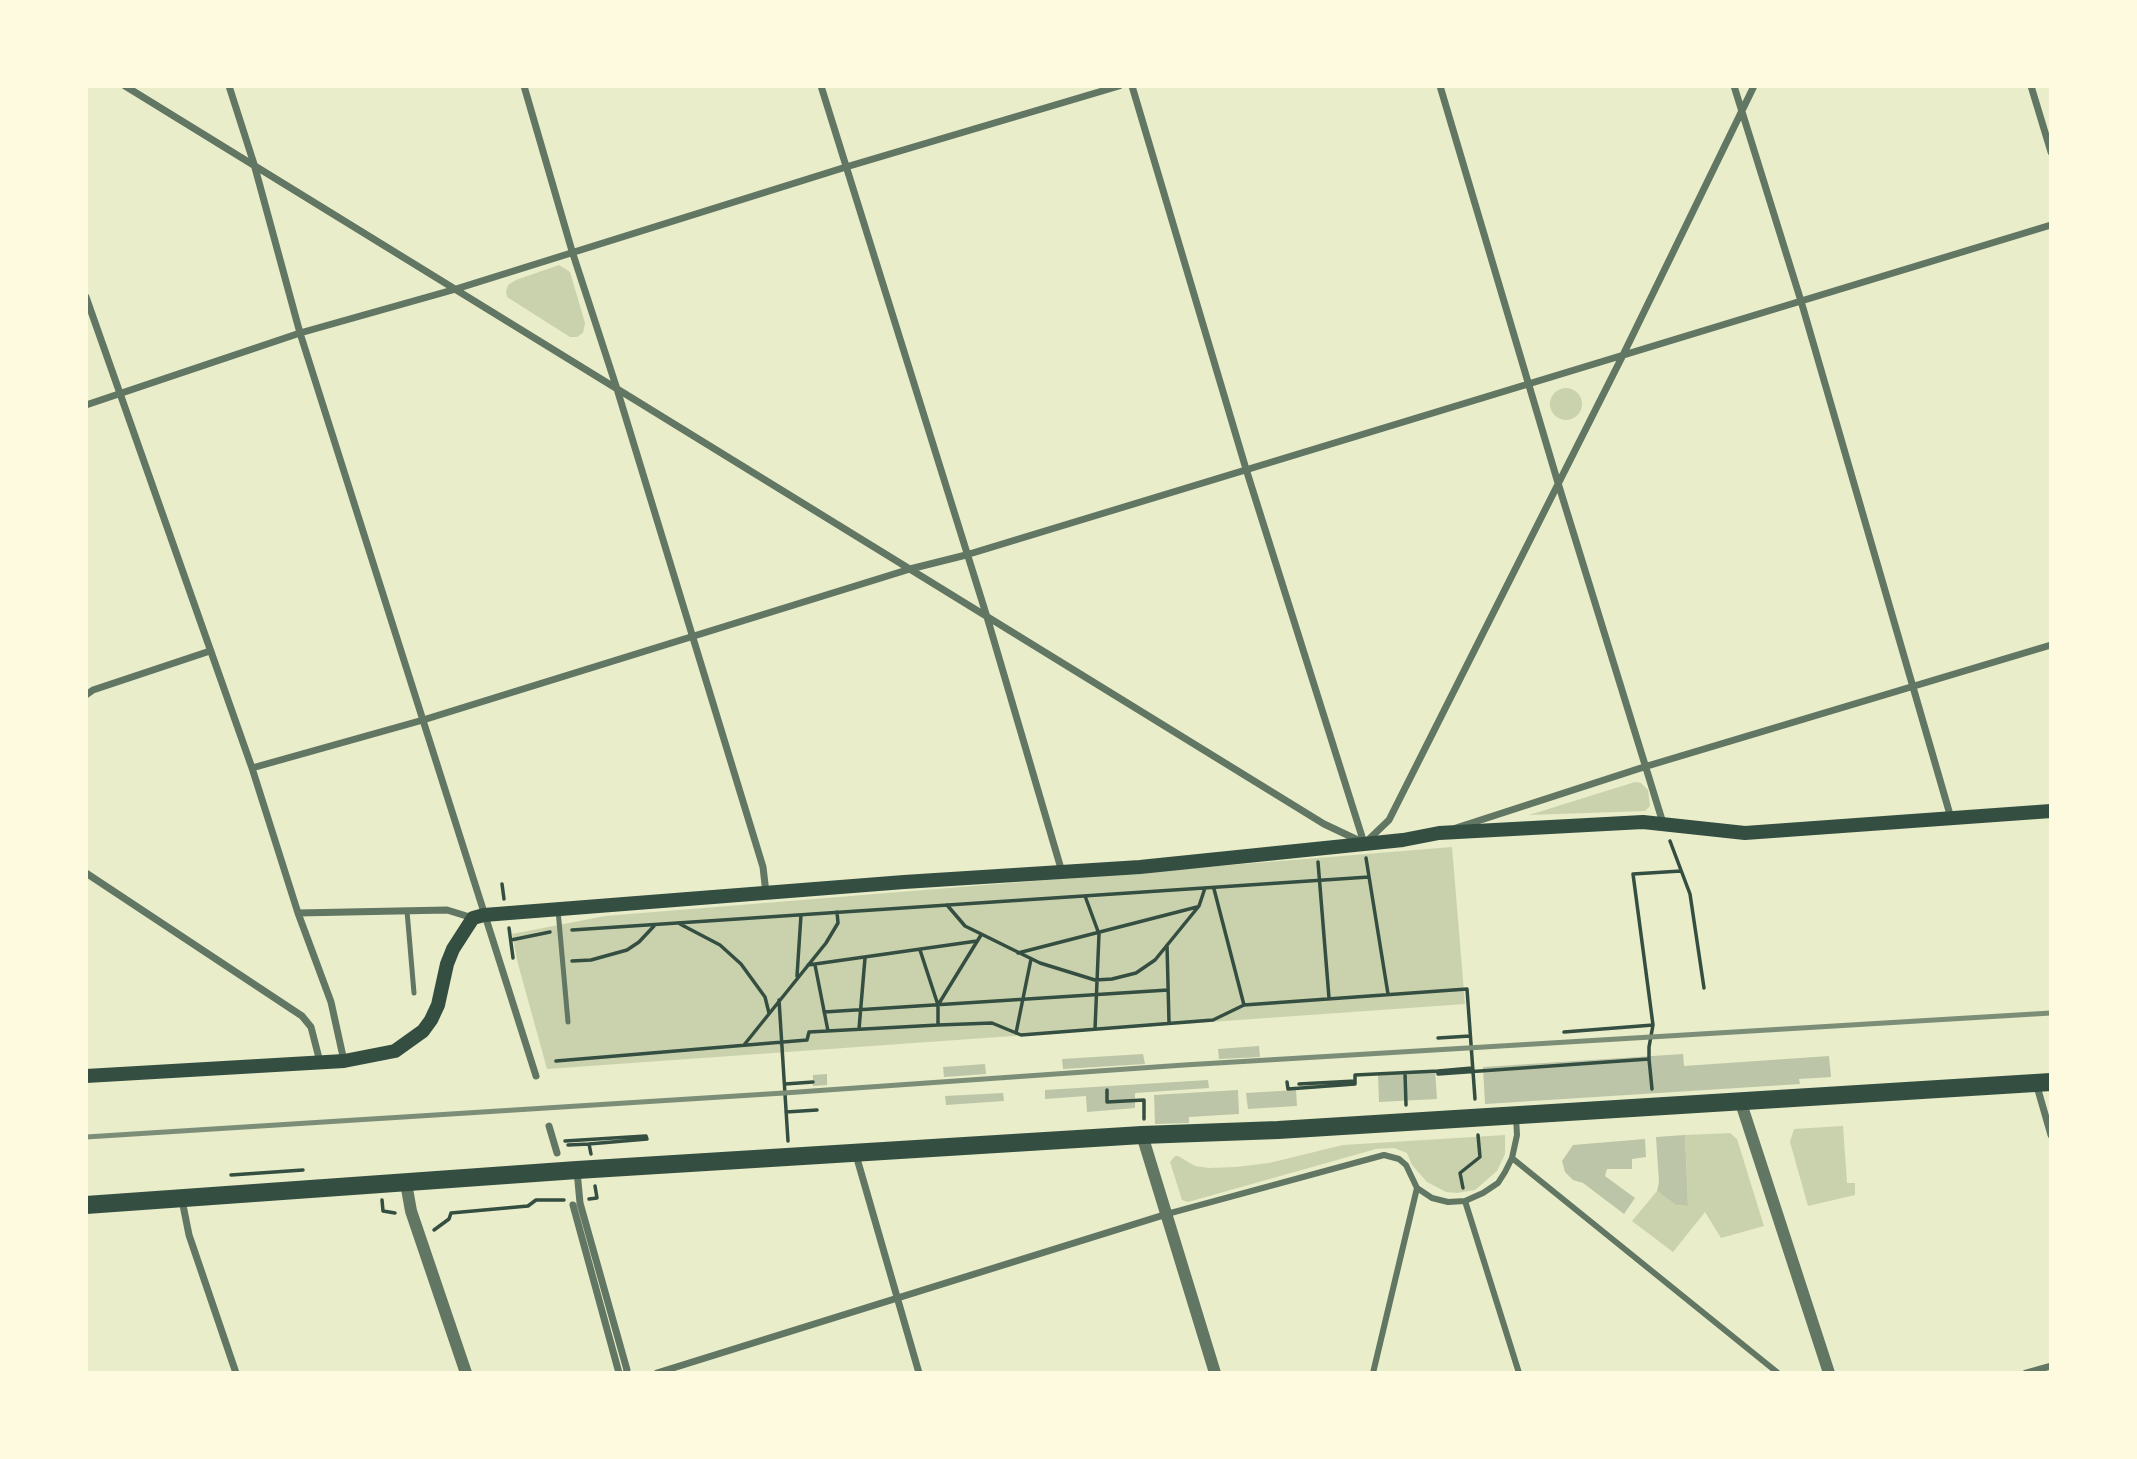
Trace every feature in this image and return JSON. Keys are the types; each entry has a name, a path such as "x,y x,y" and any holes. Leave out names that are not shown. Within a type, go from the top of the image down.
{"main road":[{"path":"86,1076 344,1061 395,1051 423,1031 438,1005 453,949 479,917 766,893 1062,873 1317,850 1439,833 1663,823 1724,833 1745,833 2051,811"},
{"path":"86,1205 577,1170 2043,1082"}],"street":[{"path":"125,86 1324,824 1364,843"},
{"path":"229,86 254,164 300,332 423,720 479,917 536,1076"},
{"path":"524,86 572,251 694,636 763,867 766,893"},
{"path":"821,86 986,617 1062,873"},
{"path":"86,405 300,332 456,289 846,167 1119,86"},
{"path":"1132,86 1246,469 1364,843"},
{"path":"1440,86 1663,823"},
{"path":"1734,86 1801,301 1951,818"},
{"path":"1364,843 1389,820 1623,355 1754,86"},
{"path":"2031,86 2051,152"},
{"path":"252,768 423,720 910,569 966,555 2051,226"},
{"path":"86,297 252,768 331,1002 344,1061"},
{"path":"1439,833 1644,767 2051,645"},
{"path":"86,695 93,690 210,651"},
{"path":"86,873 302,1016 311,1027 320,1062"},
{"path":"299,913 447,910 479,917"},
{"path":"2043,1082 2051,1135"},
{"path":"1740,1100 1829,1373"},
{"path":"657,1373 1167,1214 1384,1155 1393,1156 1406,1165 1417,1188 1432,1198 1448,1202 1465,1200 1498,1183 1512,1158 1517,1135 1516,1115"},
{"path":"549,1126 557,1153"},
{"path":"1144,1135 1215,1373"},
{"path":"856,1154 919,1373"},
{"path":"1512,1158 1778,1373"},
{"path":"577,1170 580,1203 627,1370 625,1373"},
{"path":"407,1183 411,1211 466,1373"},
{"path":"1373,1373 1417,1188"},
{"path":"182,1199 189,1235 236,1373"},
{"path":"1465,1200 1519,1373"},
{"path":"573,1205 619,1373"},
{"path":"2026,1373 2051,1366"}],"lane":[{"path":"558,909 568,1022"},
{"path":"407,911 414,993"}],"path":[{"path":"1663,823 1690,894 1704,988"},
{"path":"1364,843 1388,994"},
{"path":"1317,850 1329,998"},
{"path":"1654,1106 1648,1047 1653,1025 1633,874 1681,871"},
{"path":"511,940 560,930 1369,877"},
{"path":"947,905 957,919 981,935 1031,959 1074,975 1098,980 1136,973 1155,960 1199,906 1205,888"},
{"path":"1214,888 1244,1005"},
{"path":"1085,896 1098,932 1100,947 1096,1029"},
{"path":"1018,953 1199,906"},
{"path":"744,1045 834,930 838,923 837,912"},
{"path":"797,978 802,915"},
{"path":"677,923 720,945 741,964 765,997 769,1013"},
{"path":"562,962 591,960 627,950 656,924"},
{"path":"938,1005 981,935"},
{"path":"808,965 977,941"},
{"path":"1167,945 1169,1023"},
{"path":"920,950 938,1005 938,1025"},
{"path":"859,1030 865,958"},
{"path":"1016,1033 1031,959"},
{"path":"815,964 828,1031"},
{"path":"556,1060 807,1040 809,1032 938,1025 992,1023 1021,1035 1213,1020 1244,1005 1467,989 1475,1107"},
{"path":"824,1012 1168,990"},
{"path":"779,1000 789,1157"},
{"path":"1564,1032 1653,1025"},
{"path":"1438,1038 1470,1035"},
{"path":"1437,1071 1438,1074 1650,1059"},
{"path":"1287,1082 1288,1089 1355,1084 1354,1076 1472,1069"},
{"path":"1405,1073 1407,1121"},
{"path":"1299,1084 1355,1081"},
{"path":"785,1084 813,1082"},
{"path":"1107,1090 1107,1102 1144,1100 1144,1135"},
{"path":"786,1112 817,1110"},
{"path":"1465,1200 1460,1173 1479,1157 1478,1132"},
{"path":"564,1145 589,1144"}],"green space":[{"path":"559,265 570,272 585,323 583,333 577,337 570,337 507,297 508,285 516,280"},
{"path":"1566,388 1578,392 1582,404 1578,416 1566,420 1554,416 1550,404 1554,392"},
{"path":"1635,782 1641,783 1648,790 1650,806 1645,811 1529,815"},
{"path":"1452,847 1465,1004 547,1069 512,934 605,916"},
{"path":"1843,1126 1847,1183 1855,1183 1855,1195 1808,1206 1790,1142 1794,1129"},
{"path":"1730,1133 1737,1139 1764,1226 1721,1238 1705,1212 1673,1252 1632,1221 1657,1191 1676,1205 1688,1206 1685,1135"},
{"path":"1505,1135 1505,1154 1497,1171 1475,1190 1457,1193 1446,1192 1427,1182 1412,1165 1407,1153 1394,1148 1376,1149 1188,1202 1182,1200 1170,1162 1178,1156 1195,1166 1236,1167 1269,1163 1343,1145"}],"building":[{"path":"1259,1046 1260,1057 1219,1059 1218,1049"},
{"path":"1143,1054 1145,1064 1063,1069 1062,1059"},
{"path":"1683,1054 1684,1066 1829,1056 1831,1077 1799,1079 1800,1084 1485,1104 1483,1067"},
{"path":"985,1064 986,1074 944,1077 943,1067"},
{"path":"1435,1070 1437,1099 1379,1102 1378,1073"},
{"path":"827,1074 827,1085 813,1086 813,1075"},
{"path":"1208,1080 1209,1088 1135,1093 1135,1108 1087,1112 1086,1096 1045,1099 1045,1090"},
{"path":"1238,1090 1239,1114 1189,1117 1189,1123 1155,1124 1154,1095"},
{"path":"1296,1090 1297,1106 1248,1109 1246,1093"},
{"path":"1003,1093 1004,1101 946,1105 945,1096"},
{"path":"1685,1135 1688,1206 1676,1205 1657,1191 1659,1182 1656,1137"},
{"path":"1645,1139 1646,1157 1632,1159 1632,1169 1607,1169 1605,1176 1635,1198 1624,1214 1565,1172 1562,1161 1573,1145"}],"railway":[{"path":"86,1137 1184,1065 2051,1013"}]}
